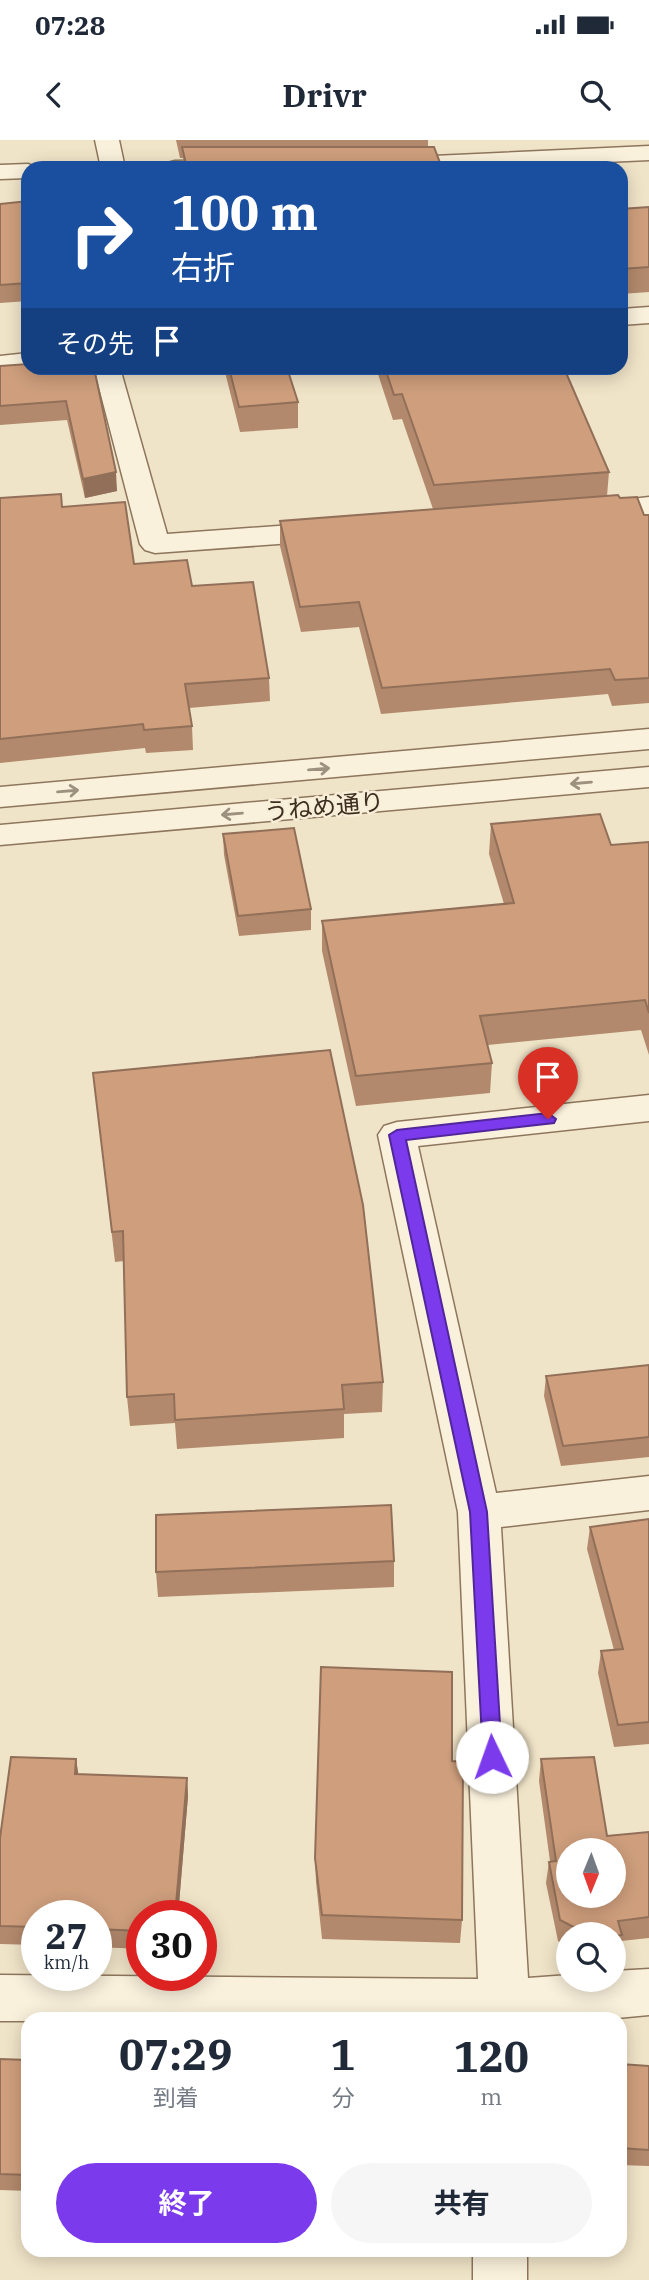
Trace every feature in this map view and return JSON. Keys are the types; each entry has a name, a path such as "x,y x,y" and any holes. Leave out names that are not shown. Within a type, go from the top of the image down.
{"street":[{"path":"107,140 112,161"},
{"path":"414,140 423,161"},
{"path":"485,161 649,153"},
{"path":"0,172 21,171"},
{"path":"628,316 649,315"},
{"path":"0,363 21,361"},
{"path":"109,375 155,544 361,528"},
{"path":"567,513 649,506"},
{"name":"うねめ通り","path":"0,797 649,739"},
{"name":"うねめ通り","path":"0,835 649,776"},
{"path":"506,2011 479,1512 397,1135 649,1108"},
{"path":"479,1512 649,1493"},
{"path":"0,1998 506,2011 649,1992"},
{"path":"500,2257 500,2280"}],"building":[{"path":"182,147 434,147 439,161 185,161"},
{"path":"21,202 21,284 0,285 0,204"},
{"path":"649,207 649,267 628,268 628,208"},
{"path":"21,364 21,375 95,375 116,472 83,479 66,401 0,406 0,366"},
{"path":"231,375 289,375 298,402 239,407"},
{"path":"387,375 567,375 609,472 434,485 402,394 394,395"},
{"path":"61,494 62,507 125,502 134,564 187,560 192,586 253,582 269,678 185,684 192,726 144,730 143,724 0,739 0,498"},
{"path":"618,495 620,498 637,497 644,515 649,515 649,678 615,680 610,669 382,688 359,602 300,607 280,521"},
{"path":"600,814 611,845 649,842 649,1013 645,1000 480,1016 492,1063 356,1076 322,921 514,903 491,824"},
{"path":"294,828 311,909 238,916 223,834"},
{"path":"330,1050 363,1205 383,1382 342,1385 344,1409 175,1420 174,1394 127,1397 123,1231 112,1232 93,1073"},
{"path":"649,1365 649,1437 563,1446 546,1376"},
{"path":"391,1505 394,1561 156,1572 156,1515"},
{"path":"649,1519 649,1722 618,1725 601,1651 623,1649 590,1527"},
{"path":"321,1667 452,1672 452,1761 463,1762 462,1920 322,1915 315,1858"},
{"path":"11,1757 76,1759 75,1774 187,1778 176,1900 126,1900 126,1930 112,1930 112,1900 21,1900 21,1927 0,1926 0,1838"},
{"path":"594,1757 607,1836 649,1832 649,1917 618,1922 560,1920 558,1908 626,1908 626,1838 556,1838 556,1861 541,1759"},
{"path":"556,1861 556,1899 549,1862"},
{"path":"0,2059 21,2060 21,2175 0,2174"},
{"path":"627,2064 649,2066 649,2150 627,2148"}],"route":[{"path":"492,1757 479,1512 397,1135 548,1119"}]}
